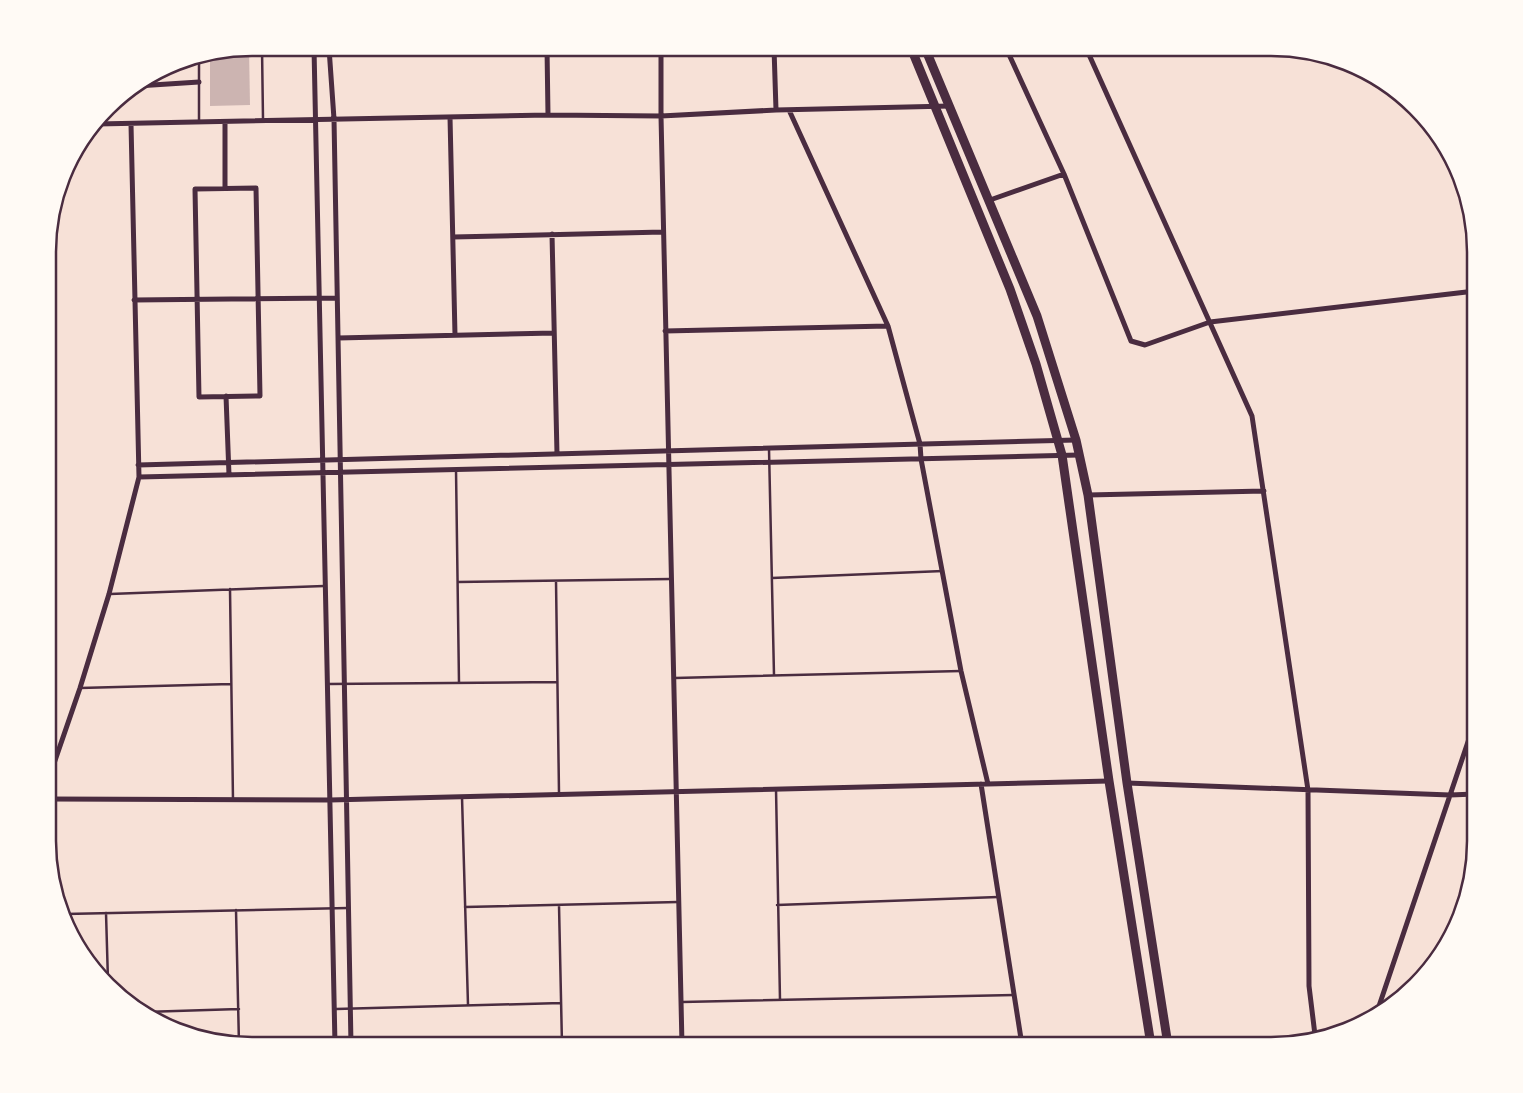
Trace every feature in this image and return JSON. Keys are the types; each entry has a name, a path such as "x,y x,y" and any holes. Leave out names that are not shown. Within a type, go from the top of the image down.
{"highway":[{"path":"914,56 1010,289 1036,364 1062,456 1109,781 1150,1037"},
{"path":"929,56 1037,316 1076,440 1088,495 1127,783 1167,1037"},
{"path":"1139,967 1156,965"}],"street":[{"path":"314,56 335,1037"},
{"path":"329,56 334,119 351,1037"},
{"path":"547,56 548,115"},
{"path":"661,56 665,331 682,1037"},
{"path":"774,56 776,110"},
{"path":"1010,56 1064,174 1131,341 1144,345 1210,322 1467,292"},
{"path":"1090,56 1252,416 1308,790 1309,986 1315,1032"},
{"path":"150,85 199,82"},
{"path":"104,124 548,115 661,116 776,110 951,106"},
{"path":"789,110 888,326 920,444 921,459 961,670 988,784"},
{"path":"450,117 455,335"},
{"path":"225,122 225,188"},
{"path":"56,758 109,594 139,477 131,124"},
{"path":"990,200 1064,174"},
{"path":"195,188 225,188 256,188 260,396 199,397 195,188"},
{"path":"453,237 663,232"},
{"path":"552,234 557,454"},
{"path":"134,300 337,298"},
{"path":"665,331 888,326"},
{"path":"338,338 554,333"},
{"path":"226,396 229,475"},
{"path":"138,465 1076,440"},
{"path":"139,477 1079,455"},
{"path":"1088,495 1264,491"},
{"path":"1380,1004 1467,744"},
{"path":"56,799 346,800 1109,781"},
{"path":"1127,783 1467,794"},
{"path":"981,784 1021,1037"}],"lane":[{"path":"262,56 263,121"},
{"path":"199,64 199,122"},
{"path":"770,448 774,675"},
{"path":"456,470 459,683"},
{"path":"772,578 942,571"},
{"path":"458,582 671,579"},
{"path":"556,581 559,795"},
{"path":"109,594 326,586"},
{"path":"230,589 233,800"},
{"path":"673,678 961,670"},
{"path":"326,684 558,682"},
{"path":"80,688 231,684"},
{"path":"776,789 780,1000"},
{"path":"462,797 468,1005"},
{"path":"777,905 999,897"},
{"path":"465,907 678,902"},
{"path":"559,905 562,1037"},
{"path":"70,914 348,908"},
{"path":"236,910 239,1036"},
{"path":"106,913 108,973"},
{"path":"681,1002 1015,994"},
{"path":"334,1009 561,1003"},
{"path":"157,1012 238,1009"}],"building":[{"path":"249,56 250,105 210,106 210,61"}]}
